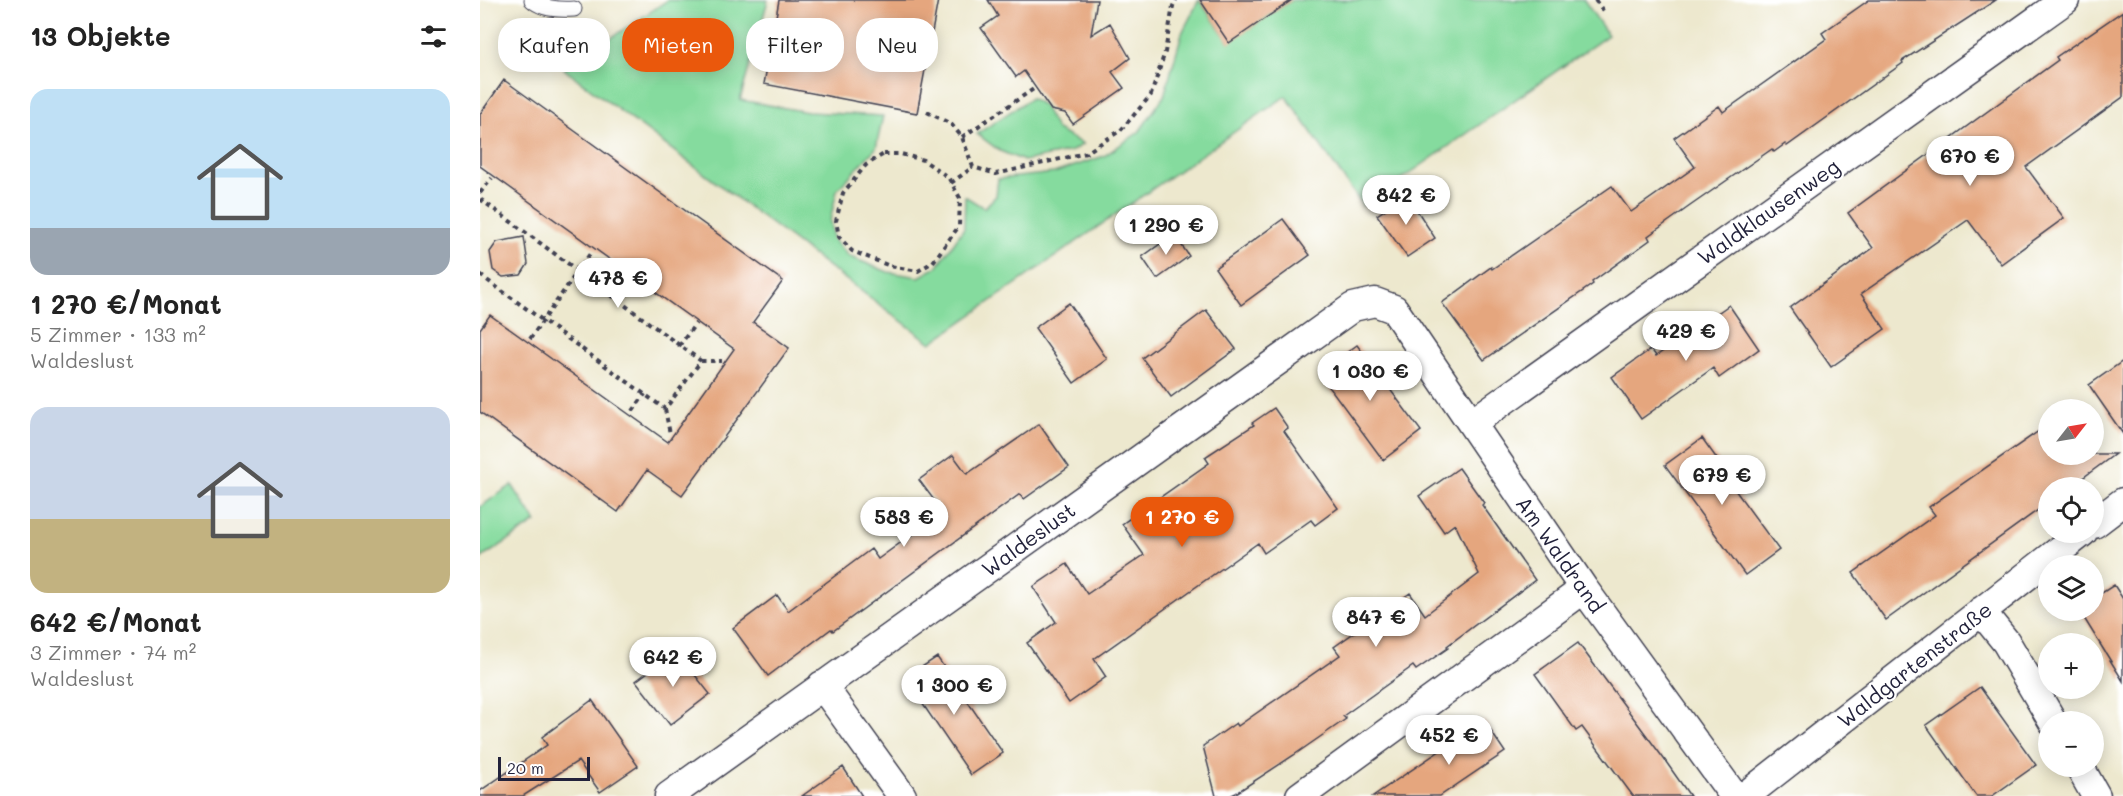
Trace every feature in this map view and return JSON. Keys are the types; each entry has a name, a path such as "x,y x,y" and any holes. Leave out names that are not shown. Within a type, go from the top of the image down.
{"street":[{"name":"Waldklausenweg","path":"1472,423 2065,0"},
{"name":"Waldeslust","path":"669,796 1353,307 1375,302 1394,309"},
{"name":"Am Waldrand","path":"1394,309 1584,589 1734,796"},
{"path":"2104,516 2123,502"},
{"name":"Waldgartenstraße","path":"1745,796 2069,543"},
{"path":"1300,796 1584,589"},
{"path":"1981,611 2006,642 2047,711"},
{"path":"822,686 902,796"},
{"path":"2085,777 2096,796"}],"lane":[{"path":"532,0 537,4 562,10 574,9"}],"path":[{"path":"974,167 996,174 1086,153 1121,130 1151,95 1165,52 1176,0"},
{"path":"1595,0 1604,12"},
{"path":"962,137 1035,88"},
{"path":"927,112 951,124 962,137 974,167"},
{"path":"884,154 901,154 923,160 948,177 951,183 960,198 959,226 933,262 918,271 890,266 852,251 838,237 836,220 843,193 866,165 884,154"},
{"path":"951,183 974,167"},
{"path":"480,193 492,177"},
{"path":"480,199 701,361 722,361"},
{"path":"530,339 592,251"},
{"path":"480,275 665,409 670,434"},
{"path":"679,346 696,323"},
{"path":"665,409 701,361"},
{"path":"633,411 645,394"}],"green space":[{"path":"668,0 768,0 763,18 746,18 746,72 748,72 740,100 808,112 883,116 876,148 837,190 830,221 833,239 848,256 888,272 919,277 937,267 964,228 965,196 984,208 996,196 998,179 1054,173 1104,156 1139,132 1164,96 1182,33 1199,0 1229,42 1292,0 1584,0 1608,35 1363,206 1286,96 931,343 568,72 610,72 610,38 622,31 622,72 734,72 734,18 641,18"},
{"path":"1031,98 1043,105 1057,130 1083,144 1072,151 1024,161 1000,151 977,134"},
{"path":"512,485 536,522 480,559 480,507"}],"building":[{"path":"779,0 938,0 935,18 856,18 856,72 925,72 917,113 764,84 766,72 844,72 844,18 776,18"},
{"path":"988,0 1097,0 1091,35 1110,23 1130,58 1112,72 1124,88 1073,124 1065,113 1051,110 1024,71 1016,77 981,28 998,16"},
{"path":"1200,0 1292,0 1229,43"},
{"path":"1869,0 1996,0 1902,61 1903,63 1787,146 1785,144 1774,152 1772,149 1690,206 1648,236 1650,240 1592,282 1593,284 1484,360 1442,303 1491,267 1492,269 1612,186 1631,212 1695,167 1674,138 1719,106 1723,112 1826,39 1822,33"},
{"path":"2123,11 2123,97 2026,167 2064,218 2001,264 1968,220 1861,294 1885,329 1831,367 1790,308 1873,248 1848,213 2058,60 2056,57"},
{"path":"504,80 783,281 753,322 789,348 682,495 647,470 618,512 480,412 480,329 490,315 668,442 734,349 480,166 480,114"},
{"path":"1407,195 1435,238 1407,257 1377,215"},
{"path":"1283,219 1310,255 1241,305 1215,268"},
{"path":"1174,234 1189,256 1157,279 1142,257"},
{"path":"524,237 528,264 521,275 503,277 493,270 490,252 497,242"},
{"path":"1069,303 1107,359 1074,383 1035,328"},
{"path":"1729,305 1759,349 1719,378 1713,368 1641,419 1612,377 1651,349 1656,356"},
{"path":"1206,310 1236,349 1171,397 1142,358"},
{"path":"1357,345 1421,431 1383,460 1319,373"},
{"path":"2123,361 2123,434 2104,407 2104,399 2099,399 2089,385"},
{"path":"1274,408 1288,428 1284,431 1338,508 1315,525 1311,520 1264,553 1258,543 1094,659 1106,677 1069,703 1027,643 1056,622 1033,587 1067,564 1087,594 1144,555 1122,524 1209,463 1205,457 1254,425 1252,423"},
{"path":"1039,424 1069,467 1024,499 1020,494 768,676 733,628 777,595 788,611 871,549 878,559 943,512 919,480 953,455 967,474"},
{"path":"2038,432 2038,465 2100,465 2084,477 2038,477 2038,510 1886,620 1853,573 1935,515 1929,507"},
{"path":"1702,438 1730,477 1727,479 1779,550 1745,575 1665,465"},
{"path":"2104,454 2115,454 2104,462"},
{"path":"1459,468 1535,580 1447,646 1448,648 1416,670 1413,666 1343,716 1346,719 1294,755 1236,793 1230,796 1216,796 1203,746 1236,723 1238,726 1340,655 1334,647 1410,593 1425,615 1479,574 1455,524 1444,532 1419,496"},
{"path":"2114,585 2123,599 2123,681 2104,650 2104,633 2093,633 2086,621 2104,621 2104,592"},
{"path":"1578,643 1690,796 1633,796 1582,727 1576,731 1535,674"},
{"path":"676,651 710,694 670,725 636,681"},
{"path":"937,657 1003,753 971,775 905,678"},
{"path":"1980,687 2036,765 1992,796 1976,796 1926,725"},
{"path":"592,700 638,766 600,792 578,761 523,796 480,796 480,791 547,745 542,737"},
{"path":"1484,721 1505,752 1440,796 1373,796"},
{"path":"843,767 862,796 802,796"}]}
